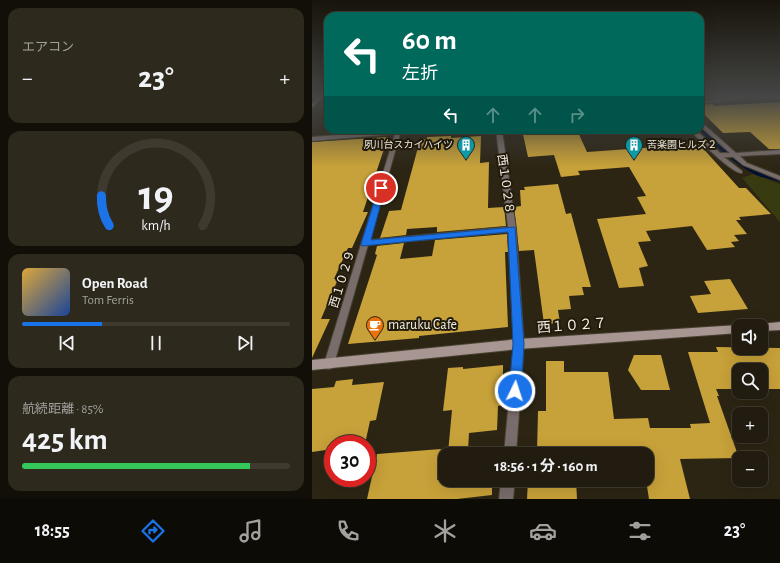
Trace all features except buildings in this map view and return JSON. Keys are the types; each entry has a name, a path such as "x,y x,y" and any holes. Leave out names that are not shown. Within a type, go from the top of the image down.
{"street":[{"path":"704,127 745,164 780,178"},
{"path":"312,139 373,134"},
{"name":"西１０２９","path":"329,364 397,134"},
{"name":"西１０２８","path":"500,134 512,229 519,344 511,447"},
{"path":"697,134 719,155 740,172"},
{"path":"719,155 780,152"},
{"path":"365,244 512,229"},
{"path":"768,327 780,326"},
{"name":"西１０２７","path":"312,366 519,344 732,329"},
{"path":"506,499 507,487"}],"green space":[{"path":"753,174 780,184 780,222 742,178"}],"waterway":[{"path":"704,133 727,154 747,168 768,178 780,181"}],"place":[{"name":"夙川台スカイハイツ","path":"466,160"},
{"name":"苦楽園ヒルズ２","path":"634,160"},
{"name":"maruku Cafe","path":"375,340"}],"route":[{"path":"381,188 365,244 512,229 519,344 515,391"}]}
